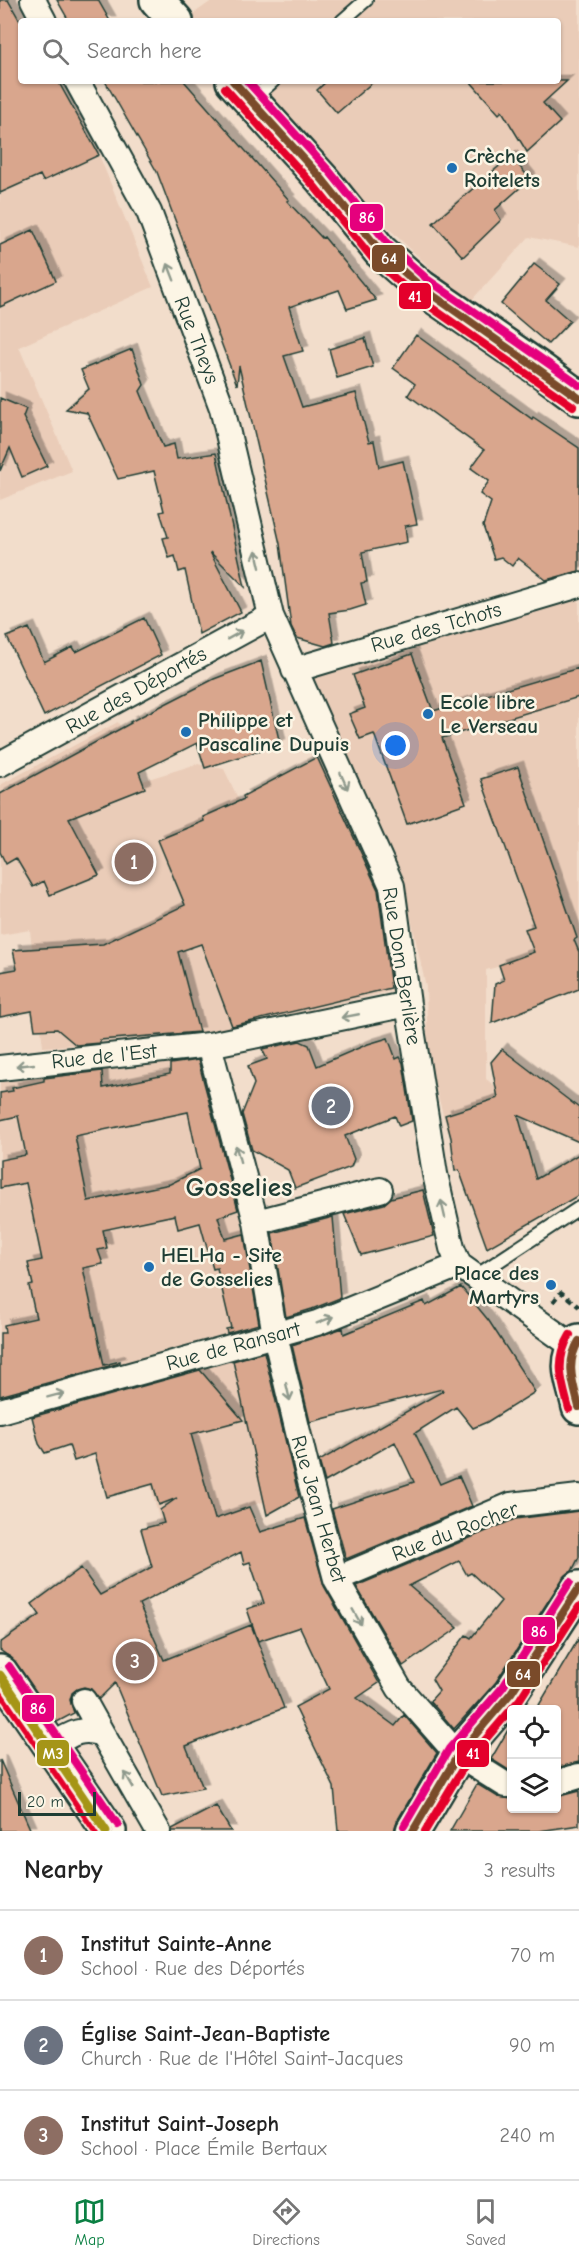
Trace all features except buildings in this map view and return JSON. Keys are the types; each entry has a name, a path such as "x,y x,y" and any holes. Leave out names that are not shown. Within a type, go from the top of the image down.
{"main road":[{"path":"157,0 173,18"},
{"path":"253,87 380,251 421,287 579,398"},
{"path":"577,1344 569,1368 579,1407"},
{"path":"413,1831 458,1755 511,1693 579,1588"},
{"path":"0,1672 109,1831"}],"street":[{"path":"33,0 42,18"},
{"name":"Rue Theys","path":"79,84 149,212 222,408 271,615"},
{"name":"Rue des Tchots","path":"294,670 579,585"},
{"name":"Rue Dom Berlière","path":"271,615 392,886 435,1174 452,1248 468,1271"},
{"name":"Rue des Déportés","path":"0,764 271,615"},
{"name":"Rue de l'Est","path":"0,1068 208,1045 408,1004"},
{"name":"Rue Jean Herbet","path":"208,1045 256,1222 275,1335 336,1579 399,1688 458,1755 507,1785"},
{"path":"256,1222 380,1190"},
{"path":"468,1271 537,1322 577,1344"},
{"name":"Rue de Ransart","path":"0,1411 316,1323 468,1271"},
{"name":"Rue du Rocher","path":"336,1579 511,1505 579,1497"},
{"path":"84,1701 158,1831"},
{"path":"52,1746 81,1731 93,1730 103,1735"},
{"path":"561,1781 579,1776"}],"lane":[{"path":"345,18 366,0"},
{"path":"468,1271 579,1208"}],"path":[{"path":"561,1292 579,1307"}],"shaded area":[{"name":"Crèche Roitelets","path":"213,0 579,0 579,247 529,237 468,304 237,84 561,84 561,18 187,18"},
{"path":"0,133 46,179 99,155 153,287 19,347 72,471 0,500"},
{"path":"579,591 579,936 542,948 531,958 486,970 486,1079 527,1111 448,1132 428,1060 426,987 408,905 393,865 302,668"},
{"path":"118,722 142,781 197,764 224,769 305,939 386,975 392,991 194,1037 43,1047 30,930 0,935 0,785"},
{"name":"HELHa - Site de Gosselies","path":"209,1045 270,1328 0,1402 0,1076"},
{"path":"271,1342 298,1490 215,1518 169,1558 126,1387"}],"transit line":[{"name":"64","path":"236,84 322,179 380,251 421,287 579,398"},
{"name":"86","path":"250,84 330,172 388,244 427,279 579,385"},
{"name":"41","path":"225,88 314,186 373,259 415,296 573,406"},
{"name":"41","path":"569,1409 562,1381 561,1363 562,1354 570,1335"},
{"name":"64","path":"579,1341 571,1365 579,1407"},
{"name":"86","path":"404,1826 449,1749 503,1687 570,1582"},
{"name":"64","path":"413,1831 458,1755 511,1693 579,1588"},
{"name":"41","path":"425,1831 467,1761 520,1699 579,1607"},
{"name":"86","path":"9,1666 118,1825"},
{"name":"64","path":"0,1672 109,1831"},
{"name":"M3","path":"0,1675 106,1831"},
{"name":"41","path":"0,1691 96,1831"}],"place":[{"name":"Crèche Roitelets","path":"452,168"},
{"name":"Ecole libre Le Verseau","path":"428,714"},
{"name":"Philippe et Pascaline Dupuis","path":"186,732"},
{"name":"Institut Sainte-Anne","path":"134,862"},
{"name":"Église Saint-Jean-Baptiste","path":"331,1106"},
{"name":"HELHa - Site de Gosselies","path":"149,1267"},
{"name":"Place des Martyrs","path":"551,1285"},
{"name":"Institut Saint-Joseph","path":"135,1661"}],"district":[{"name":"Gosselies","path":"239,1187"}]}
